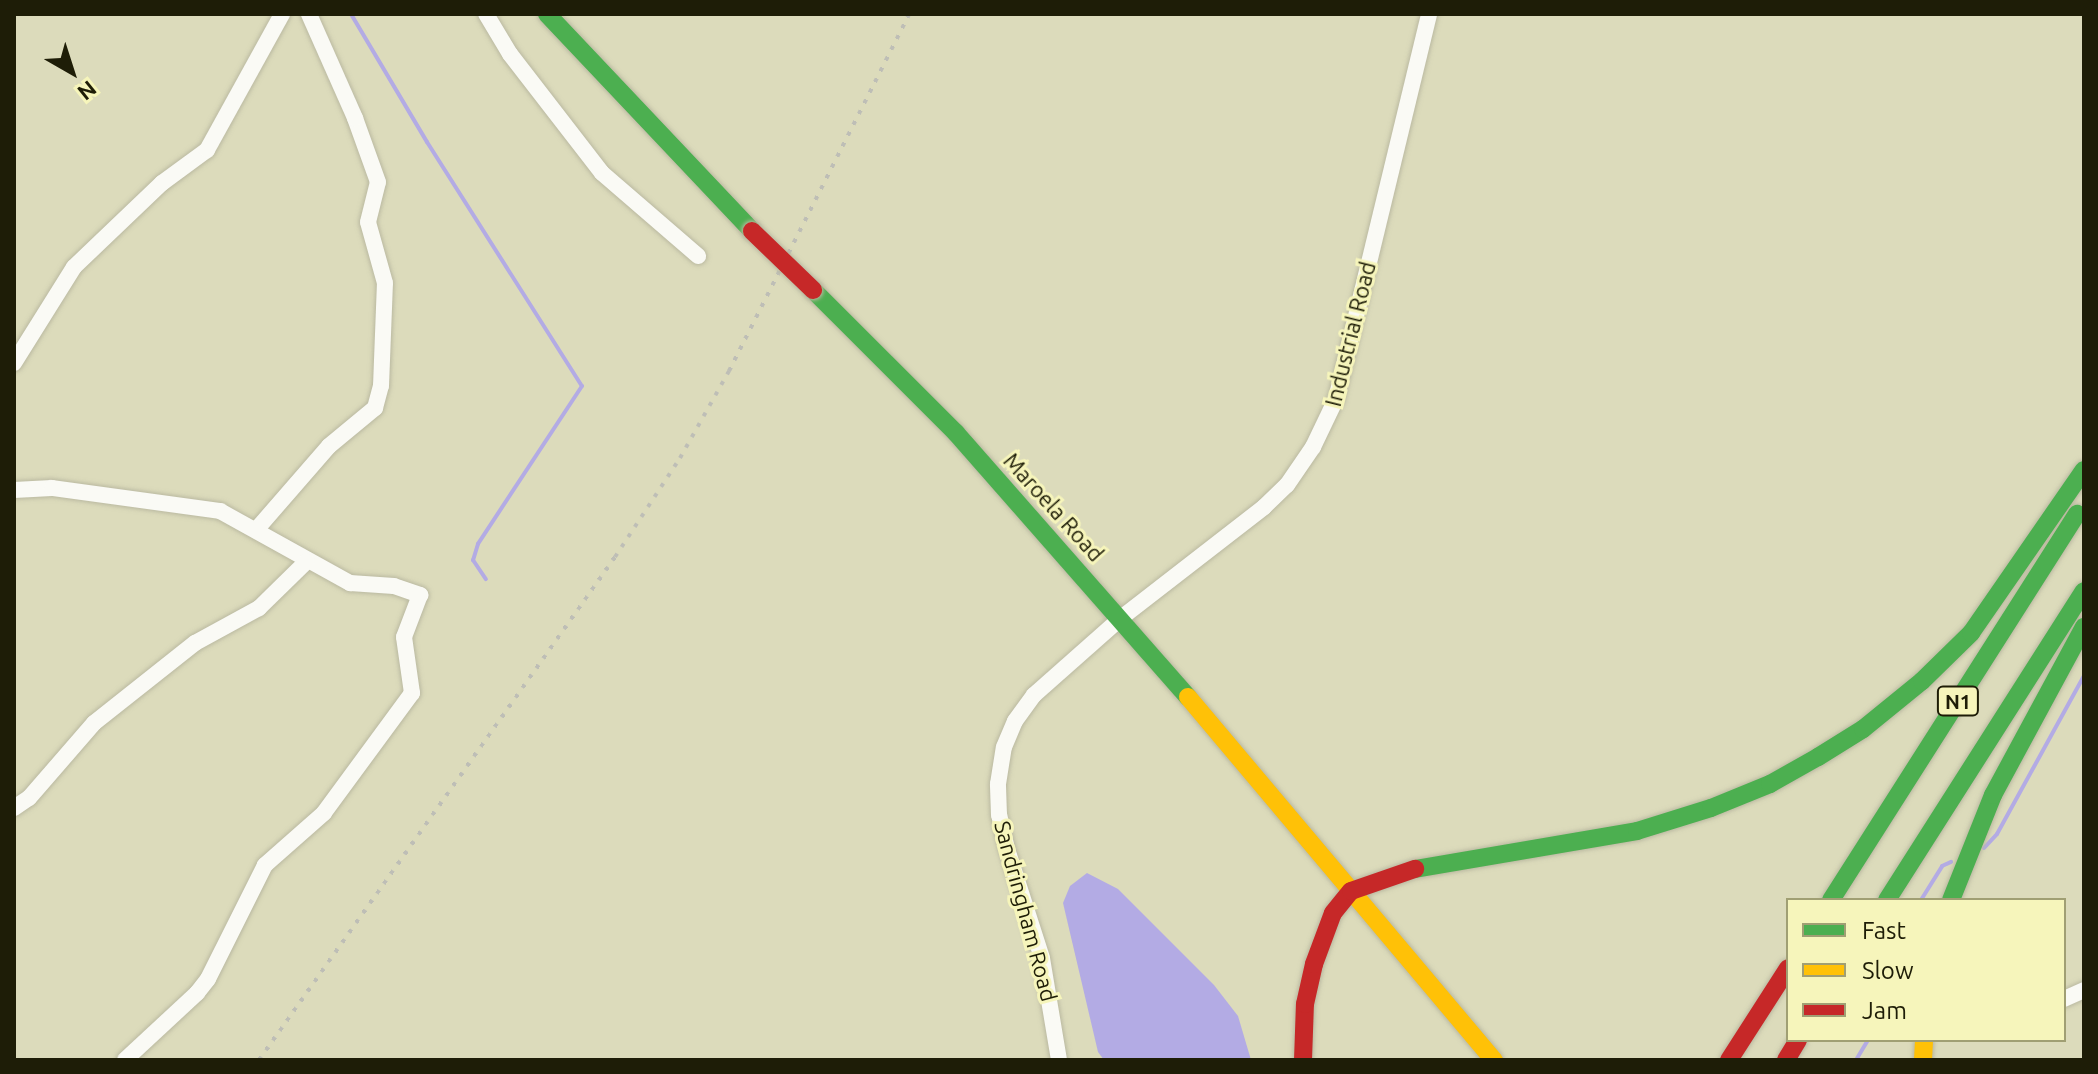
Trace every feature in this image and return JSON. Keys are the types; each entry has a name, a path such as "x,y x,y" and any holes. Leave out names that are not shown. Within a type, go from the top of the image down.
{"main road":[{"name":"Maroela Road","path":"547,14 752,231 956,433 1121,618 1494,1060"},
{"path":"1303,1060 1305,1004 1314,964 1333,913 1351,891 1398,872 1637,831 1711,808 1770,784 1806,764 1875,719 1922,681 1971,633 2084,470"},
{"name":"N1","path":"1832,898 2084,503"},
{"name":"N1","path":"1888,898 2084,591"},
{"path":"1952,898 1966,855 1993,795 2084,627"},
{"path":"1729,1060 1786,971"},
{"path":"1786,1060 1797,1042"}],"street":[{"path":"14,363 74,267 162,183 207,150 282,14"},
{"path":"256,530 329,446 375,408 381,386 385,283 368,222 378,182 360,130 309,14"},
{"path":"486,14 510,54 602,173 698,256"},
{"name":"Industrial Road","path":"1121,618 1264,507 1287,485 1324,428 1336,399 1429,14"},
{"path":"14,490 52,488 206,507 256,530 306,562 350,583 394,586 420,595 404,637 412,693 324,813 265,865 203,986 173,1019 125,1060"},
{"path":"14,808 29,798 94,723 195,643 259,608 306,562"},
{"name":"Sandringham Road","path":"1059,1060 1042,958 999,815 998,784 1004,747 1015,721 1034,695 1121,618"}],"shaded area":[{"path":"1087,873 1118,889 1214,985 1238,1016 1251,1060 1104,1060 1098,1052 1063,903 1070,886"}],"waterway":[{"path":"351,14 427,142 582,386 478,544 473,560 486,579"},
{"path":"1984,848 1997,834 2084,676"},
{"path":"1922,898 1942,866 1951,862"},
{"path":"1856,1060 1867,1042"}],"railway":[{"path":"259,1060 615,557 680,458 729,371 909,14"}],"traffic: fast":[{"path":"547,14 752,231"},
{"path":"813,290 956,433 1188,697"},
{"path":"1415,869 1637,831 1711,808 1770,784 1818,757 1863,729 1922,681 1971,633 2084,470"},
{"path":"1832,898 2077,514"},
{"path":"1888,898 2084,591"},
{"path":"1952,898 1993,795 2084,627"}],"traffic: slow":[{"path":"1188,697 1494,1060"},
{"path":"1923,1060 1924,1042"}],"traffic: jam":[{"path":"752,231 813,290"},
{"path":"1303,1060 1305,1004 1314,964 1333,913 1351,891 1415,869"},
{"path":"1729,1060 1786,971"},
{"path":"1786,1060 1797,1042"}]}
